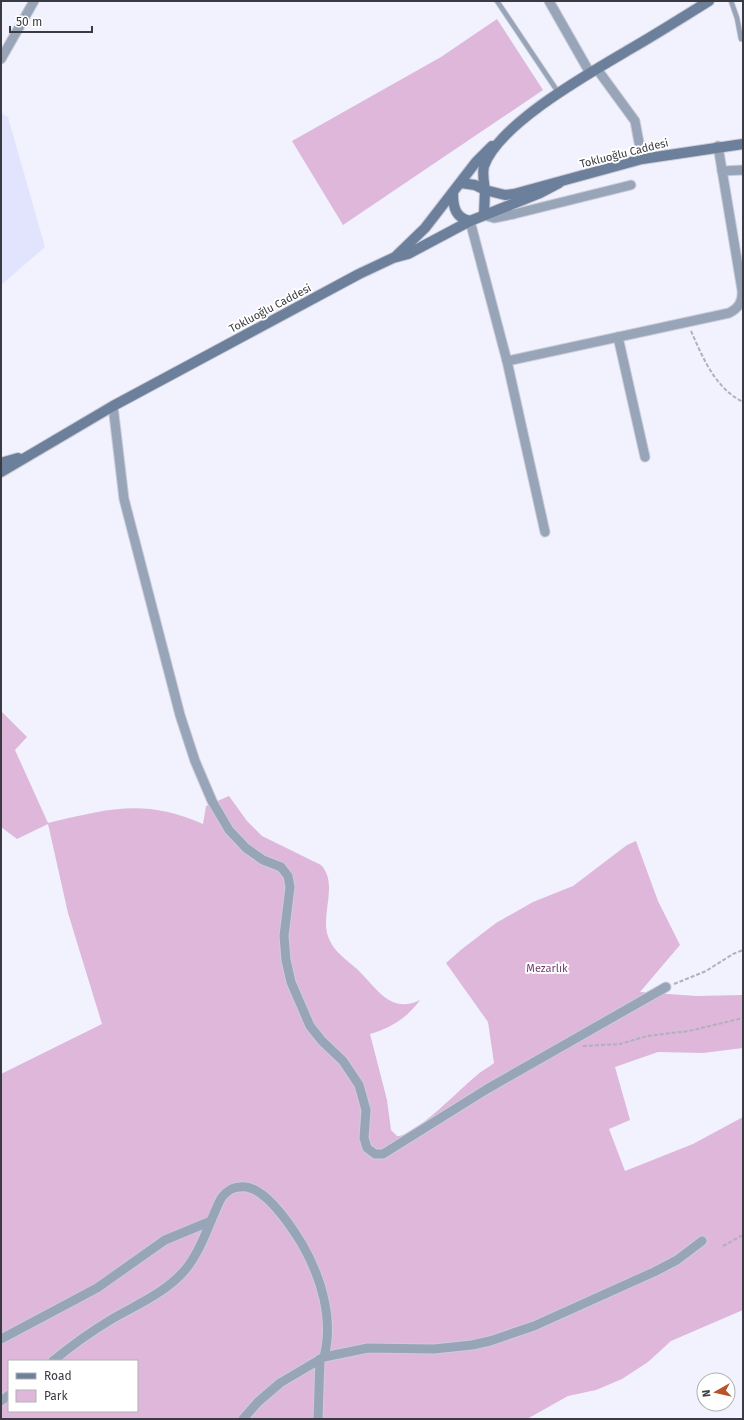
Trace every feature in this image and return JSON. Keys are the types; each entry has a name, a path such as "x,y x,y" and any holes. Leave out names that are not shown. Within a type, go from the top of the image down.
{"street":[{"path":"1,59 34,1"},
{"path":"549,1 594,71 635,121 642,158"},
{"path":"393,258 425,228 490,147 504,138 558,92 709,1"},
{"path":"504,138 484,167 484,215 494,218 514,214 631,185"},
{"name":"Tokluoğlu Caddesi","path":"485,190 509,195 538,186 558,183 642,158 718,146 743,144"},
{"path":"507,361 729,313 737,308 742,300 742,290 718,146"},
{"path":"722,172 743,170"},
{"name":"Tokluoğlu Caddesi","path":"1,472 113,406 345,281 393,258 408,254 484,215 540,193 558,183"},
{"path":"461,184 475,185 485,190"},
{"path":"452,194 455,212 460,218 470,222 507,361 545,532"},
{"path":"618,337 644,457"},
{"path":"113,406 124,499 186,739 203,781 229,830 246,848 263,860 281,868 288,876 290,887 284,936 286,960 291,982 310,1026 322,1041 342,1061 359,1085 366,1110 364,1138 369,1150 375,1154 383,1154 487,1089 666,987"},
{"path":"1,463 32,454"},
{"path":"54,1360 97,1328 168,1286 190,1262 221,1198 230,1190 240,1187 254,1189 280,1212 305,1249 318,1280 328,1328 322,1358 318,1419"},
{"path":"1,1339 97,1288 165,1240 211,1221"},
{"path":"243,1419 258,1402 280,1383 322,1358 368,1348 421,1350 453,1348 505,1336 654,1272 676,1260 702,1241"}],"lane":[{"path":"497,1 558,92"},
{"path":"731,1 737,18 741,39"}],"path":[{"path":"687,322 715,378 727,392 743,402"},
{"path":"666,987 706,971 733,954 743,950"},
{"path":"566,1044 592,1047 613,1045 647,1036 689,1031 743,1018"},
{"path":"723,1246 743,1235"}],"shaded area":[{"path":"1,113 8,117 45,247 1,285"}],"green space":[{"path":"497,19 543,90 343,225 292,141 441,57"},
{"name":"Mezarlık","path":"1,711 27,737 15,750 48,823 108,810 126,808 162,811 182,816 203,824 206,806 229,796 247,821 262,836 321,865 326,872 328,880 329,889 326,924 327,933 332,945 384,997 392,1002 409,1004 420,1000 410,1012 398,1022 385,1029 370,1034 387,1100 391,1130 397,1136 414,1129 425,1121 478,1074 494,1063 488,1022 446,963 496,923 533,902 573,886 627,845 636,841 658,901 680,945 640,992 696,996 743,995 743,1048 703,1053 658,1052 615,1067 630,1120 609,1129 625,1171 693,1144 743,1117 743,1310 671,1341 648,1362 622,1379 596,1390 568,1396 527,1419 1,1419 1,1074 102,1024 68,913 48,824 17,839 1,827"}]}
